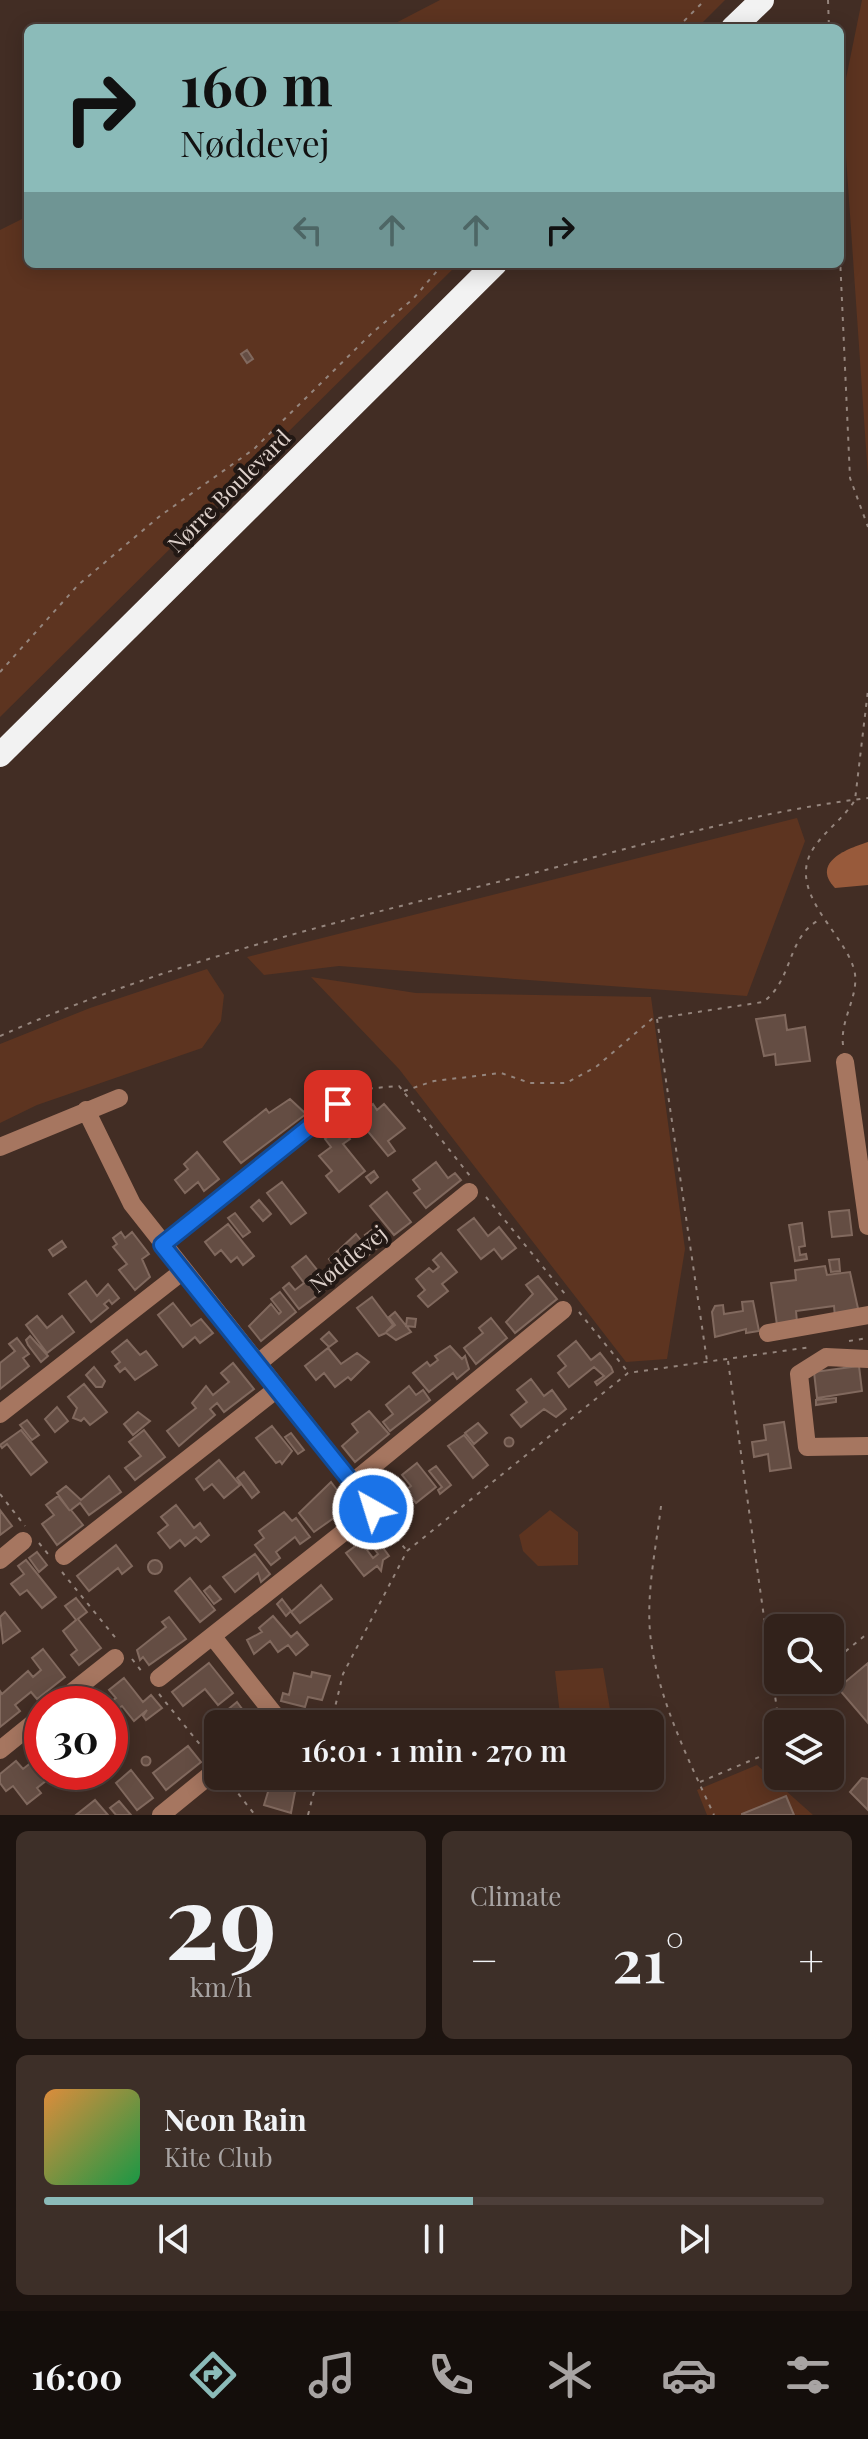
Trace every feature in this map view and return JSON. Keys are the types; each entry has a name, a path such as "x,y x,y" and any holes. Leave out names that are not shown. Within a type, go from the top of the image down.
{"highway":[{"path":"737,24 762,0"},
{"name":"Nørre Boulevard","path":"0,755 491,268"}],"street":[{"path":"845,1062 861,1122 868,1226"},
{"path":"0,1147 119,1098"},
{"path":"162,1245 338,1104"},
{"path":"86,1110 112,1169 132,1204 373,1509 155,1684"},
{"name":"Nøddevej","path":"257,1364 469,1192"},
{"path":"0,1414 183,1271"},
{"path":"352,1483 563,1310"},
{"path":"768,1333 868,1315"},
{"path":"868,1359 826,1357 799,1374 807,1447 868,1446"},
{"path":"64,1556 277,1389"},
{"path":"0,1560 23,1541"},
{"path":"213,1637 271,1710"},
{"path":"80,1686 115,1658"},
{"path":"0,1750 24,1731"},
{"path":"161,1815 204,1783"}],"path":[{"path":"681,24 705,0"},
{"path":"828,0 829,24"},
{"path":"0,672 78,585 160,516 254,449 373,332 413,299 440,268"},
{"path":"840,268 850,478 868,527"},
{"path":"845,1062 842,1035 855,988 855,972 849,958 821,919 807,882 808,863 814,847 845,816 855,800 868,690"},
{"path":"0,1036 77,1003 279,936 730,824 868,798"},
{"path":"404,1091 434,1081 501,1073 530,1083 566,1083 596,1067 648,1022 763,1002 778,992 798,937 806,927 821,919"},
{"path":"657,1019 707,1363"},
{"path":"338,1104 343,1106 363,1089 399,1086 628,1373"},
{"path":"837,1343 868,1338"},
{"path":"334,1710 343,1674 407,1551 628,1373 821,1346"},
{"path":"728,1361 764,1619"},
{"path":"0,1494 155,1684 204,1754"},
{"path":"661,1506 650,1611 651,1641 659,1678 714,1815"},
{"path":"373,1509 407,1551"},
{"path":"844,1653 868,1633"},
{"path":"699,1782 764,1755"},
{"path":"232,1790 255,1815"},
{"path":"308,1815 314,1790"}],"shaded area":[{"path":"440,0 725,0 701,24 394,24"},
{"path":"862,0 868,0 868,477 844,127 844,88"},
{"path":"24,218 24,268 454,268 0,717 0,230"},
{"path":"797,818 805,841 747,996 339,966 264,975 247,957"},
{"path":"868,842 868,885 835,888 828,879 829,864 843,852"},
{"path":"207,969 224,995 221,1021 202,1048 37,1105 0,1123 0,1044 90,1008"},
{"path":"311,977 416,993 651,997 685,1249 667,1359 626,1362 399,1069"},
{"path":"550,1510 578,1532 578,1565 538,1566 523,1551 519,1535"},
{"path":"603,1668 610,1710 559,1710 555,1671"},
{"path":"757,1765 764,1771 764,1790 785,1790 813,1815 707,1815 697,1790"}],"building":[{"path":"247,350 253,359 247,363 241,354"},
{"path":"785,1015 787,1030 805,1027 810,1061 776,1065 775,1054 764,1056 756,1019"},
{"path":"290,1099 306,1114 241,1163 224,1142 266,1109 269,1113"},
{"path":"373,1104 377,1110 384,1104 405,1128 388,1141 395,1151 388,1156 356,1117"},
{"path":"340,1126 350,1139 343,1144 365,1171 339,1192 326,1176 332,1171 319,1156 331,1147 325,1139"},
{"path":"197,1152 219,1179 204,1191 198,1182 185,1193 175,1180 188,1169 184,1164"},
{"path":"436,1162 448,1178 455,1173 461,1180 426,1208 414,1193 420,1189 413,1180"},
{"path":"374,1171 378,1177 371,1183 366,1177"},
{"path":"282,1182 306,1213 291,1224 267,1193"},
{"path":"387,1192 411,1222 394,1235 370,1206"},
{"path":"259,1200 271,1214 263,1221 251,1207"},
{"path":"849,1210 852,1235 832,1237 829,1212"},
{"path":"235,1213 250,1232 243,1237 228,1218"},
{"path":"474,1218 488,1236 499,1227 516,1248 502,1259 494,1249 481,1259 458,1230"},
{"path":"802,1223 805,1246 799,1247 800,1255 806,1254 807,1259 795,1261 789,1225"},
{"path":"228,1224 254,1256 243,1265 237,1257 231,1262 221,1250 215,1255 205,1242"},
{"path":"373,1229 384,1243 376,1249 365,1235"},
{"path":"121,1232 125,1238 132,1232 149,1254 142,1259 150,1277 135,1290 119,1270 127,1264 113,1247 117,1244 113,1238"},
{"path":"356,1234 371,1253 343,1276 329,1259"},
{"path":"62,1241 66,1247 53,1256 49,1250"},
{"path":"441,1253 457,1272 442,1284 448,1291 428,1307 418,1296 425,1290 416,1279 429,1268 433,1272 439,1267 433,1260"},
{"path":"306,1256 330,1286 299,1309 283,1288 289,1283 295,1290 304,1283 292,1267"},
{"path":"839,1259 840,1271 831,1272 829,1260"},
{"path":"825,1266 827,1275 850,1272 859,1313 835,1317 834,1306 796,1311 797,1322 777,1325 771,1283 796,1280 795,1270"},
{"path":"538,1276 557,1299 515,1333 506,1322 533,1294 526,1285"},
{"path":"86,1281 97,1296 108,1284 119,1298 112,1304 109,1300 104,1304 108,1308 91,1322 69,1294"},
{"path":"280,1292 296,1312 261,1341 249,1326 271,1304 279,1314 281,1312 271,1299"},
{"path":"372,1297 393,1325 386,1332 395,1325 389,1317 395,1312 411,1332 396,1340 386,1333 379,1336 357,1308"},
{"path":"753,1301 759,1331 746,1333 746,1329 715,1337 712,1312 715,1306 723,1305 724,1314 743,1311 742,1302"},
{"path":"173,1303 191,1326 201,1319 213,1333 200,1343 195,1337 183,1347 158,1315"},
{"path":"37,1316 47,1328 62,1316 74,1332 47,1353 26,1325"},
{"path":"407,1318 416,1319 415,1327 406,1326"},
{"path":"491,1318 507,1338 476,1364 464,1348 483,1333 479,1328"},
{"path":"329,1332 337,1341 329,1347 321,1339"},
{"path":"30,1336 48,1356 41,1362 28,1345 26,1340"},
{"path":"17,1338 29,1354 23,1358 29,1366 0,1389 0,1363 15,1351 9,1344"},
{"path":"127,1340 140,1355 146,1351 157,1365 135,1380 125,1368 120,1372 115,1366 120,1362 112,1352"},
{"path":"576,1341 591,1360 600,1353 611,1367 613,1372 597,1385 595,1382 604,1376 594,1367 569,1387 558,1373 566,1366 558,1356"},
{"path":"450,1346 462,1359 465,1356 469,1369 457,1379 453,1373 429,1392 413,1373 427,1362 430,1366 438,1360 435,1356"},
{"path":"328,1348 341,1364 357,1353 369,1362 351,1380 348,1377 335,1387 324,1373 316,1380 305,1366"},
{"path":"233,1363 254,1389 224,1412 217,1403 210,1409 215,1415 179,1446 167,1431 196,1408 192,1403 206,1386 213,1395 229,1382 221,1373"},
{"path":"859,1366 862,1391 817,1398 814,1372"},
{"path":"94,1367 105,1381 102,1387 96,1387 86,1375"},
{"path":"531,1379 544,1396 552,1390 566,1409 556,1417 544,1409 521,1427 511,1415 527,1402 517,1390"},
{"path":"84,1384 107,1412 90,1425 84,1418 81,1421 73,1418 77,1408 68,1397"},
{"path":"409,1386 416,1395 423,1390 430,1400 390,1431 383,1422 393,1414 386,1405"},
{"path":"836,1398 836,1402 816,1405 816,1400"},
{"path":"57,1407 68,1421 55,1432 45,1419"},
{"path":"369,1411 389,1434 355,1462 342,1446 358,1432 352,1424"},
{"path":"138,1412 150,1421 133,1435 124,1424"},
{"path":"27,1420 39,1435 32,1440 20,1425"},
{"path":"784,1422 791,1468 770,1471 768,1454 754,1457 752,1442 766,1440 764,1425"},
{"path":"478,1423 487,1433 474,1444 465,1433"},
{"path":"272,1426 292,1451 282,1464 280,1461 276,1463 256,1438"},
{"path":"21,1430 47,1462 31,1475 7,1444 2,1448 0,1445"},
{"path":"144,1430 165,1457 135,1480 125,1468 141,1456 129,1442"},
{"path":"291,1433 304,1450 298,1454 285,1437"},
{"path":"464,1435 488,1465 473,1478 448,1446"},
{"path":"509,1438 513,1442 509,1446 505,1442"},
{"path":"219,1460 240,1485 224,1498 212,1484 204,1490 196,1479"},
{"path":"417,1463 436,1487 416,1503 406,1490 411,1486 402,1475"},
{"path":"436,1466 451,1485 440,1494 438,1490 442,1487 429,1471"},
{"path":"244,1472 259,1492 252,1498 237,1478"},
{"path":"109,1476 121,1492 89,1515 80,1503 71,1510 83,1525 57,1545 42,1524 54,1515 46,1505 58,1496 70,1511 57,1493 66,1486 81,1500"},
{"path":"331,1482 340,1494 335,1498 345,1510 314,1532 299,1513"},
{"path":"176,1505 194,1528 200,1523 209,1535 201,1542 196,1537 185,1546 180,1540 170,1548 158,1533 168,1525 161,1517"},
{"path":"0,1510 12,1526 0,1535"},
{"path":"284,1512 292,1521 296,1518 310,1537 300,1544 295,1537 276,1552 280,1558 271,1565 255,1545 264,1538 259,1531"},
{"path":"376,1538 389,1556 383,1560 381,1571 377,1566 364,1576 346,1553 361,1542 373,1558 378,1554 370,1543"},
{"path":"116,1545 132,1566 122,1574 118,1568 89,1591 77,1576"},
{"path":"37,1552 47,1565 39,1572 29,1558"},
{"path":"255,1554 270,1574 261,1582 258,1573 235,1592 223,1577"},
{"path":"26,1560 56,1597 42,1608 27,1590 20,1595 11,1584 24,1574 18,1566"},
{"path":"155,1560 162,1567 155,1574 148,1567"},
{"path":"190,1578 215,1610 200,1622 175,1591"},
{"path":"321,1585 332,1599 300,1623 291,1612"},
{"path":"210,1586 221,1599 214,1604 204,1591"},
{"path":"76,1598 87,1612 78,1619 101,1648 79,1665 71,1655 77,1650 63,1631 76,1620 65,1606"},
{"path":"282,1599 291,1611 286,1616 277,1604"},
{"path":"5,1612 20,1631 3,1643 0,1617"},
{"path":"273,1616 291,1637 297,1632 308,1645 296,1655 288,1645 278,1652 270,1641 254,1654 247,1640 262,1632 259,1628"},
{"path":"169,1617 186,1639 149,1665 143,1657 140,1660 137,1650 166,1627 162,1622"},
{"path":"43,1649 65,1677 54,1686 24,1686 24,1698 15,1705 20,1711 0,1727 0,1691 2,1694 28,1671 33,1677 41,1670 32,1658"},
{"path":"209,1663 233,1693 218,1705 205,1689 183,1706 172,1692"},
{"path":"868,1663 868,1723 843,1694 844,1683"},
{"path":"312,1672 330,1676 322,1700 308,1697 305,1707 281,1701 283,1693 289,1695 294,1673 311,1677"},
{"path":"124,1678 143,1702 151,1695 162,1708 146,1720 143,1716 147,1710 134,1721 128,1714 128,1686 114,1686"},
{"path":"237,1702 243,1710 227,1710"},
{"path":"188,1746 201,1762 166,1790 153,1773"},
{"path":"146,1756 151,1761 146,1766 141,1761"},
{"path":"16,1761 24,1768 24,1790 39,1790 41,1793 27,1804 13,1786 6,1791 0,1783 0,1774"},
{"path":"131,1770 153,1798 137,1810 121,1790 128,1790 128,1773"},
{"path":"862,1778 868,1779 868,1810 850,1792"},
{"path":"269,1790 295,1790 291,1813 264,1805"},
{"path":"786,1796 794,1815 742,1815 742,1814"},
{"path":"95,1800 108,1815 76,1815"},
{"path":"119,1801 131,1815 116,1815 110,1808"}],"route":[{"path":"338,1104 162,1245 373,1509"}]}
